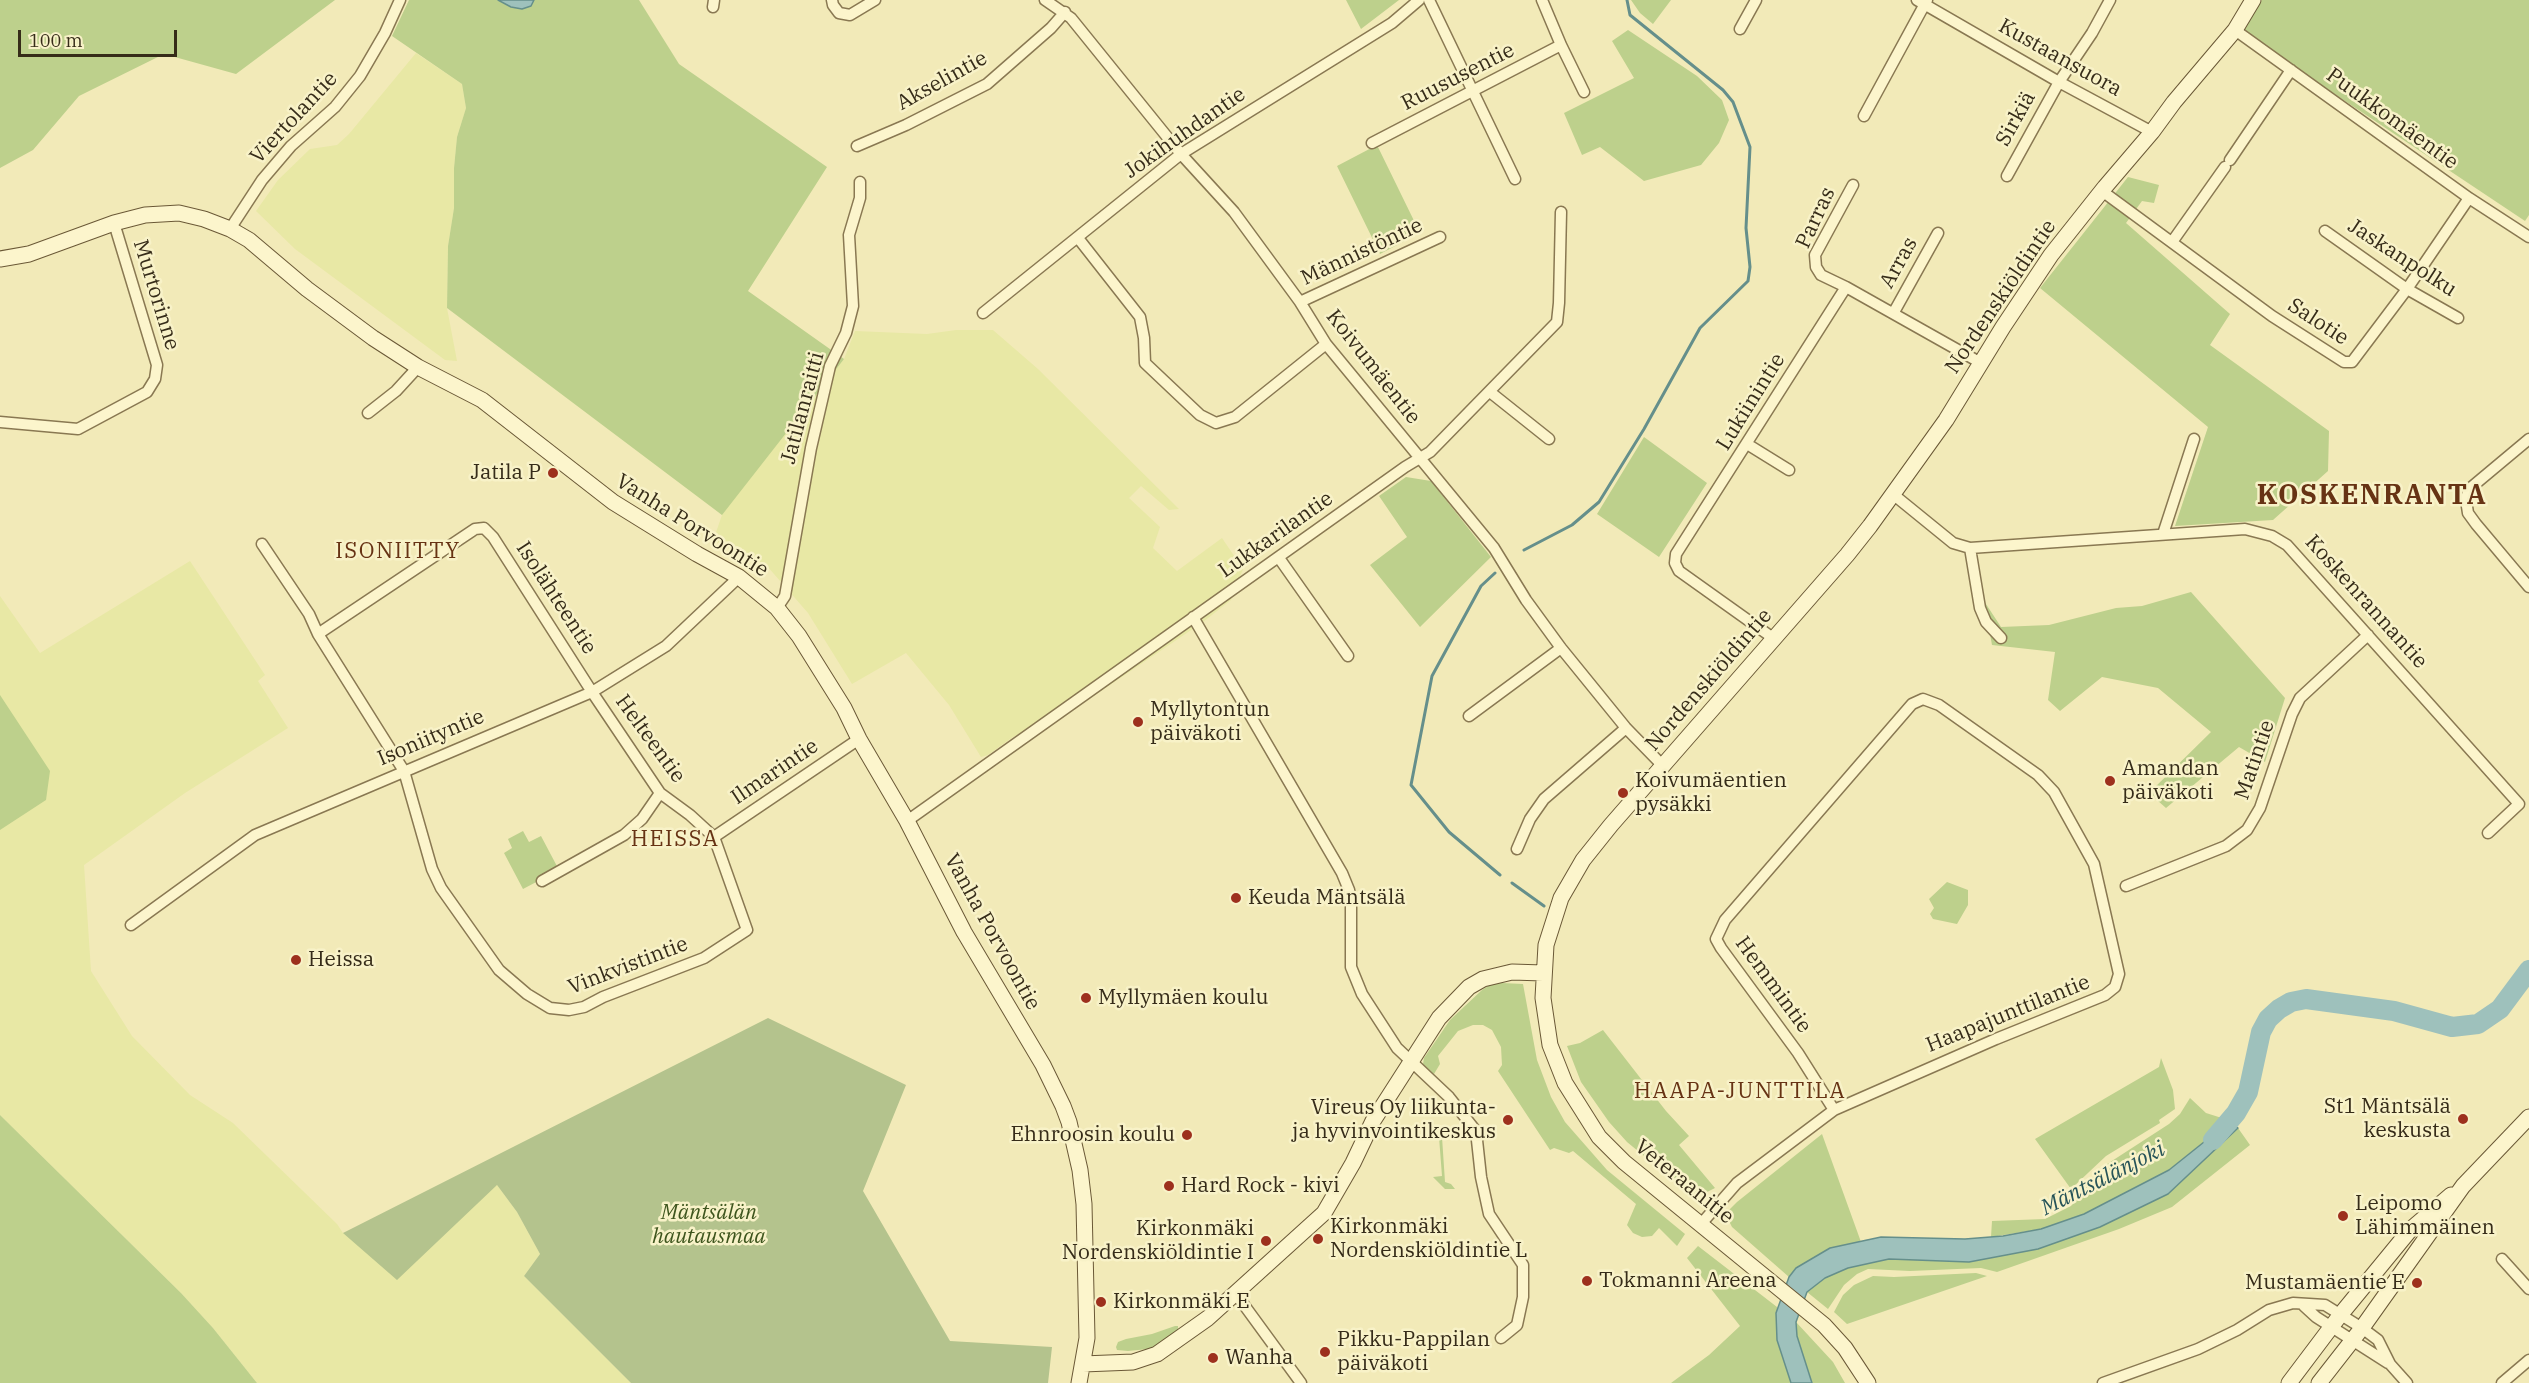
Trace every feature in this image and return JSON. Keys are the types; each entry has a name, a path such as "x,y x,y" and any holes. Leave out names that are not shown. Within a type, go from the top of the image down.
{"main road":[{"name":"Nordenskiöldintie","path":"1543,974 1546,945 1566,886 1611,825 1847,555 1894,495 1946,420 2051,255 2235,30 2253,0"},
{"name":"Vanha Porvoontie","path":"0,259 29,254 114,223 145,215 179,213 230,229 249,240 373,338 418,367 482,400 613,502 739,577 777,608 799,636 844,708 859,739 907,821 964,932 1043,1065 1069,1122 1080,1170 1084,1204 1088,1301 1087,1338 1079,1383"},
{"path":"1083,1364 1132,1362 1156,1354 1184,1336 1236,1294 1324,1213 1353,1163 1373,1121 1439,1018 1469,987 1498,974 1543,974"},
{"name":"Veteraanitie","path":"1543,974 1543,998 1550,1045 1565,1083 1599,1137 1624,1162 1824,1325 1845,1348 1868,1383"},
{"path":"2289,1383 2341,1314 2410,1230 2463,1186 2529,1117"},
{"path":"2319,1383 2463,1186"}],"street":[{"name":"Viertolantie","path":"230,229 262,180 291,146 336,107 360,76 385,33 400,0"},
{"path":"832,0 832,5 839,13 850,15 875,0"},
{"name":"Koivumäentie","path":"1046,0 1065,12 1077,24 1182,154 1234,212 1300,303 1326,344 1494,548 1526,600 1561,648 1626,728 1664,766"},
{"name":"Jokihuhdantie","path":"983,313 1182,154 1392,23 1419,0"},
{"path":"1429,0 1515,178"},
{"path":"1542,0 1584,92"},
{"path":"1740,29 1756,0"},
{"name":"Sirkiä","path":"2007,176 2059,82 2092,33 2110,0"},
{"path":"1864,116 1923,1"},
{"name":"Kustaansuora","path":"1923,1 2059,82 2152,132"},
{"name":"Akselintie","path":"857,146 906,125 987,84 1052,28 1065,12"},
{"name":"Puukkomäentie","path":"2235,30 2469,198 2528,234"},
{"name":"Ruususentie","path":"1372,143 1562,45"},
{"path":"2172,242 2290,70"},
{"name":"Jatilanraitti","path":"777,608 785,596 810,448 830,366 846,333 853,306 849,235 860,198 860,182"},
{"name":"Parras","path":"1846,287 1821,275 1816,267 1815,255 1853,185"},
{"name":"Salotie","path":"2102,191 2272,316 2344,362 2352,362 2469,198"},
{"name":"Lukkarilantie","path":"907,821 1421,458 1490,392 1557,322 1561,212"},
{"name":"Murtorinne","path":"0,422 78,429 147,392 156,379 156,365 114,223"},
{"name":"Jaskanpolku","path":"2325,231 2406,289 2458,318"},
{"name":"Arras","path":"1894,312 1938,232"},
{"name":"Männistöntie","path":"1300,303 1440,237"},
{"path":"1078,238 1140,317 1145,363 1200,416 1216,423 1235,417 1326,344"},
{"path":"1846,287 1981,363"},
{"name":"Lukiinintie","path":"1773,638 1678,572 1675,563 1676,554 1846,287"},
{"path":"368,413 396,391 418,367"},
{"path":"1490,392 1549,439"},
{"path":"2163,534 2194,439"},
{"path":"2529,439 2468,490 2466,500 2468,513 2529,587"},
{"path":"1748,444 1789,470"},
{"name":"Koskenrannantie","path":"1894,495 1953,543 1970,548 2245,529 2272,536 2287,545 2519,804 2488,832"},
{"name":"Isolähteentie","path":"318,634 474,529 484,528 512,566 592,692"},
{"name":"Vinkvistintie","path":"261,544 309,614 318,634 404,771 432,869 441,888 499,970 527,994 550,1008 568,1010 584,1007 612,993 704,958 747,930"},
{"path":"1970,548 1980,608 1986,622 2001,638"},
{"path":"1279,558 1348,656"},
{"name":"Isoniityntie","path":"130,925 255,835 592,692 666,646 739,577"},
{"path":"1193,617 1342,873 1349,890 1351,967 1356,981 1386,1033 1410,1062 1449,1098 1476,1131 1489,1214 1523,1265 1523,1297 1517,1325 1501,1338"},
{"name":"Matintie","path":"2126,886 2226,846 2240,837 2260,808 2292,714 2300,698 2368,635"},
{"path":"1469,716 1561,648"},
{"name":"Helteentie","path":"592,692 660,793 690,815 714,837 747,930"},
{"name":"Haapajunttilantie","path":"1701,1224 1737,1183 1834,1110 1996,1039 2105,995 2115,987 2118,974 2094,864 2054,792 2038,775 1984,736 1939,705 1923,699"},
{"name":"Hemmintie","path":"1834,1110 1798,1053 1716,939 1725,920 1912,704 1923,699"},
{"path":"1517,849 1530,819 1544,799 1626,728"},
{"name":"Ilmarintie","path":"714,837 859,739"},
{"path":"542,881 624,835 642,819 660,793"},
{"path":"2502,1258 2529,1289"},
{"path":"1236,1294 1301,1383"},
{"path":"2103,1383 2198,1349 2280,1306 2325,1305 2341,1314 2357,1334"},
{"path":"2304,1306 2331,1327 2378,1340 2390,1364 2407,1383"},
{"path":"2502,1383 2529,1360"}],"green space":[{"path":"0,0 335,0 236,74 164,54 79,96 33,150 0,168"},
{"path":"409,0 639,0 679,64 827,167 748,291 844,359 722,515 447,308 448,246 454,208 454,168 457,137 466,108 462,84 392,36"},
{"path":"1346,0 1399,0 1361,29"},
{"path":"1631,0 1671,0 1653,24 1640,13"},
{"path":"2262,0 2529,0 2529,215 2525,221 2240,31"},
{"path":"1628,30 1697,76 1722,100 1729,120 1719,143 1701,165 1644,181 1600,147 1582,155 1564,113 1634,78 1612,41"},
{"path":"416,53 462,84 466,108 457,137 454,208 448,246 447,308 457,361 445,360 295,249 256,211 278,180 310,149 337,145 349,134"},
{"path":"1377,145 1420,233 1380,254 1337,166"},
{"path":"2128,177 2159,185 2154,203 2142,201 2126,223 2230,314 2210,345 2329,431 2328,471 2273,520 2175,526 2208,427 2040,288"},
{"path":"956,330 993,330 1038,369 1179,509 1169,510 1141,486 1129,498 1160,527 1153,548 1177,571 1222,538 1243,569 1231,600 1203,622 1079,706 1013,737 988,755 981,757 949,705 906,653 852,684 808,613 767,566 713,541 722,515 655,458 844,359 855,331 927,334"},
{"path":"1644,437 1707,483 1659,557 1597,514"},
{"path":"1406,477 1431,481 1491,557 1420,627 1370,565 1407,537 1379,496"},
{"path":"190,561 265,675 258,681 288,728 185,793 84,865 91,971 132,1036 190,1095 233,1123 337,1224 343,1233 497,1185 517,1212 540,1254 524,1276 631,1383 257,1383 213,1328 181,1293 0,1115 0,596 40,653"},
{"path":"2191,592 2285,698 2265,762 2239,747 2166,808 2149,793 2211,732 2158,688 2102,677 2060,711 2048,700 2055,652 1992,645 1984,601 2001,627 2049,625 2116,608 2142,606"},
{"path":"0,695 50,771 46,800 0,830"},
{"path":"523,831 529,842 541,836 559,870 523,889 504,853 512,848 508,839"},
{"path":"1947,882 1968,890 1968,905 1957,924 1933,919 1930,914 1934,908 1929,899"},
{"path":"1491,984 1523,984 1537,1060 1551,1097 1565,1122 1607,1170 1685,1234 1677,1246 1659,1228 1652,1236 1642,1237 1633,1233 1627,1225 1636,1204 1573,1151 1569,1153 1554,1148 1550,1150 1498,1071 1502,1065 1501,1047 1492,1030 1483,1025 1473,1025 1458,1031 1438,1056 1440,1064 1434,1074 1423,1064 1424,1058 1450,1020 1482,990"},
{"name":"Mäntsälän hautausmaa","path":"768,1018 906,1085 863,1191 950,1341 1052,1347 1048,1383 631,1383 524,1276 540,1254 517,1212 497,1185 397,1280 343,1233"},
{"path":"1603,1030 1666,1111 1689,1136 1679,1145 1715,1188 1701,1195 1689,1193 1627,1142 1609,1122 1581,1082 1567,1046 1580,1043"},
{"path":"2161,1058 2173,1090 2175,1109 2159,1120 2160,1123 2106,1156 2071,1189 2035,1139 2159,1067"},
{"path":"2190,1098 2206,1113 2225,1119 2214,1134 2169,1170 2084,1214 2041,1229 1991,1237 1992,1221 2045,1219 2071,1206 2101,1168 2169,1124 2180,1114"},
{"path":"0,1115 181,1293 213,1328 257,1383 0,1383"},
{"path":"2238,1128 2250,1145 2172,1207 2119,1229 1997,1272 1981,1268 1910,1271 1868,1269 1857,1274 1844,1285 1828,1309 1807,1292 1825,1278 1848,1268 1889,1259 1969,1262 2038,1249 2168,1194"},
{"path":"1822,1134 1861,1242 1830,1248 1796,1268 1789,1277 1732,1227 1727,1217 1729,1210 1737,1202"},
{"path":"1439,1137 1442,1137 1445,1182 1451,1184 1455,1189 1445,1189 1433,1177 1442,1176"},
{"path":"1698,1246 1777,1307 1777,1340 1791,1383 1671,1383 1709,1355 1740,1326 1687,1258"},
{"path":"1976,1273 1987,1276 1847,1324 1834,1312 1843,1295 1854,1285 1873,1276"},
{"path":"1796,1322 1833,1362 1845,1383 1812,1383 1797,1336"},
{"path":"1178,1326 1178,1331 1166,1343 1148,1349 1117,1350 1118,1342"}],"water":[{"path":"498,0 534,0 531,6 522,9 511,7"},
{"path":"2225,1119 2238,1128 2168,1194 2100,1227 2038,1249 1969,1262 1889,1259 1848,1268 1825,1278 1807,1292 1796,1322 1797,1336 1812,1383 1791,1383 1777,1340 1776,1313 1789,1277 1796,1268 1830,1248 1881,1237 1965,1239 2003,1236 2041,1229 2084,1214 2169,1170 2214,1134"}],"waterway":[{"path":"1524,550 1572,525 1599,502 1644,429 1700,328 1748,281 1750,267 1746,228 1750,147 1733,102 1723,90 1630,15 1627,0"},
{"path":"1495,573 1481,586 1432,676 1411,785 1449,832 1500,875"},
{"path":"1512,883 1544,906"},
{"name":"Mäntsälänjoki","path":"2213,1140 2236,1113 2248,1092 2261,1032 2268,1019 2291,1002 2306,999 2394,1011 2452,1027 2478,1024 2500,1009 2529,970"}],"place":[{"name":"Jatila P","path":"553,473"},
{"name":"Myllytontun päiväkoti","path":"1138,722"},
{"name":"Amandan päiväkoti","path":"2110,781"},
{"name":"Koivumäentien pysäkki","path":"1623,793"},
{"name":"Keuda Mäntsälä","path":"1236,898"},
{"name":"Heissa","path":"296,960"},
{"name":"Myllymäen koulu","path":"1086,998"},
{"name":"St1 Mäntsälä keskusta","path":"2463,1119"},
{"name":"Vireus Oy liikunta- ja hyvinvointikeskus","path":"1508,1120"},
{"name":"Ehnroosin koulu","path":"1187,1135"},
{"name":"Hard Rock - kivi","path":"1169,1186"},
{"name":"Leipomo Lähimmäinen","path":"2343,1216"},
{"name":"Kirkonmäki Nordenskiöldintie L","path":"1318,1239"},
{"name":"Kirkonmäki Nordenskiöldintie I","path":"1266,1241"},
{"name":"Tokmanni Areena","path":"1587,1281"},
{"name":"Mustamäentie E","path":"2417,1283"},
{"name":"Kirkonmäki E","path":"1101,1302"},
{"name":"Pikku-Pappilan päiväkoti","path":"1325,1352"},
{"name":"Wanha","path":"1213,1358"}],"district":[{"name":"KOSKENRANTA","path":"2372,496"},
{"name":"ISONIITTY","path":"398,552"},
{"name":"HEISSA","path":"675,840"},
{"name":"HAAPA-JUNTTILA","path":"1740,1092"}]}
